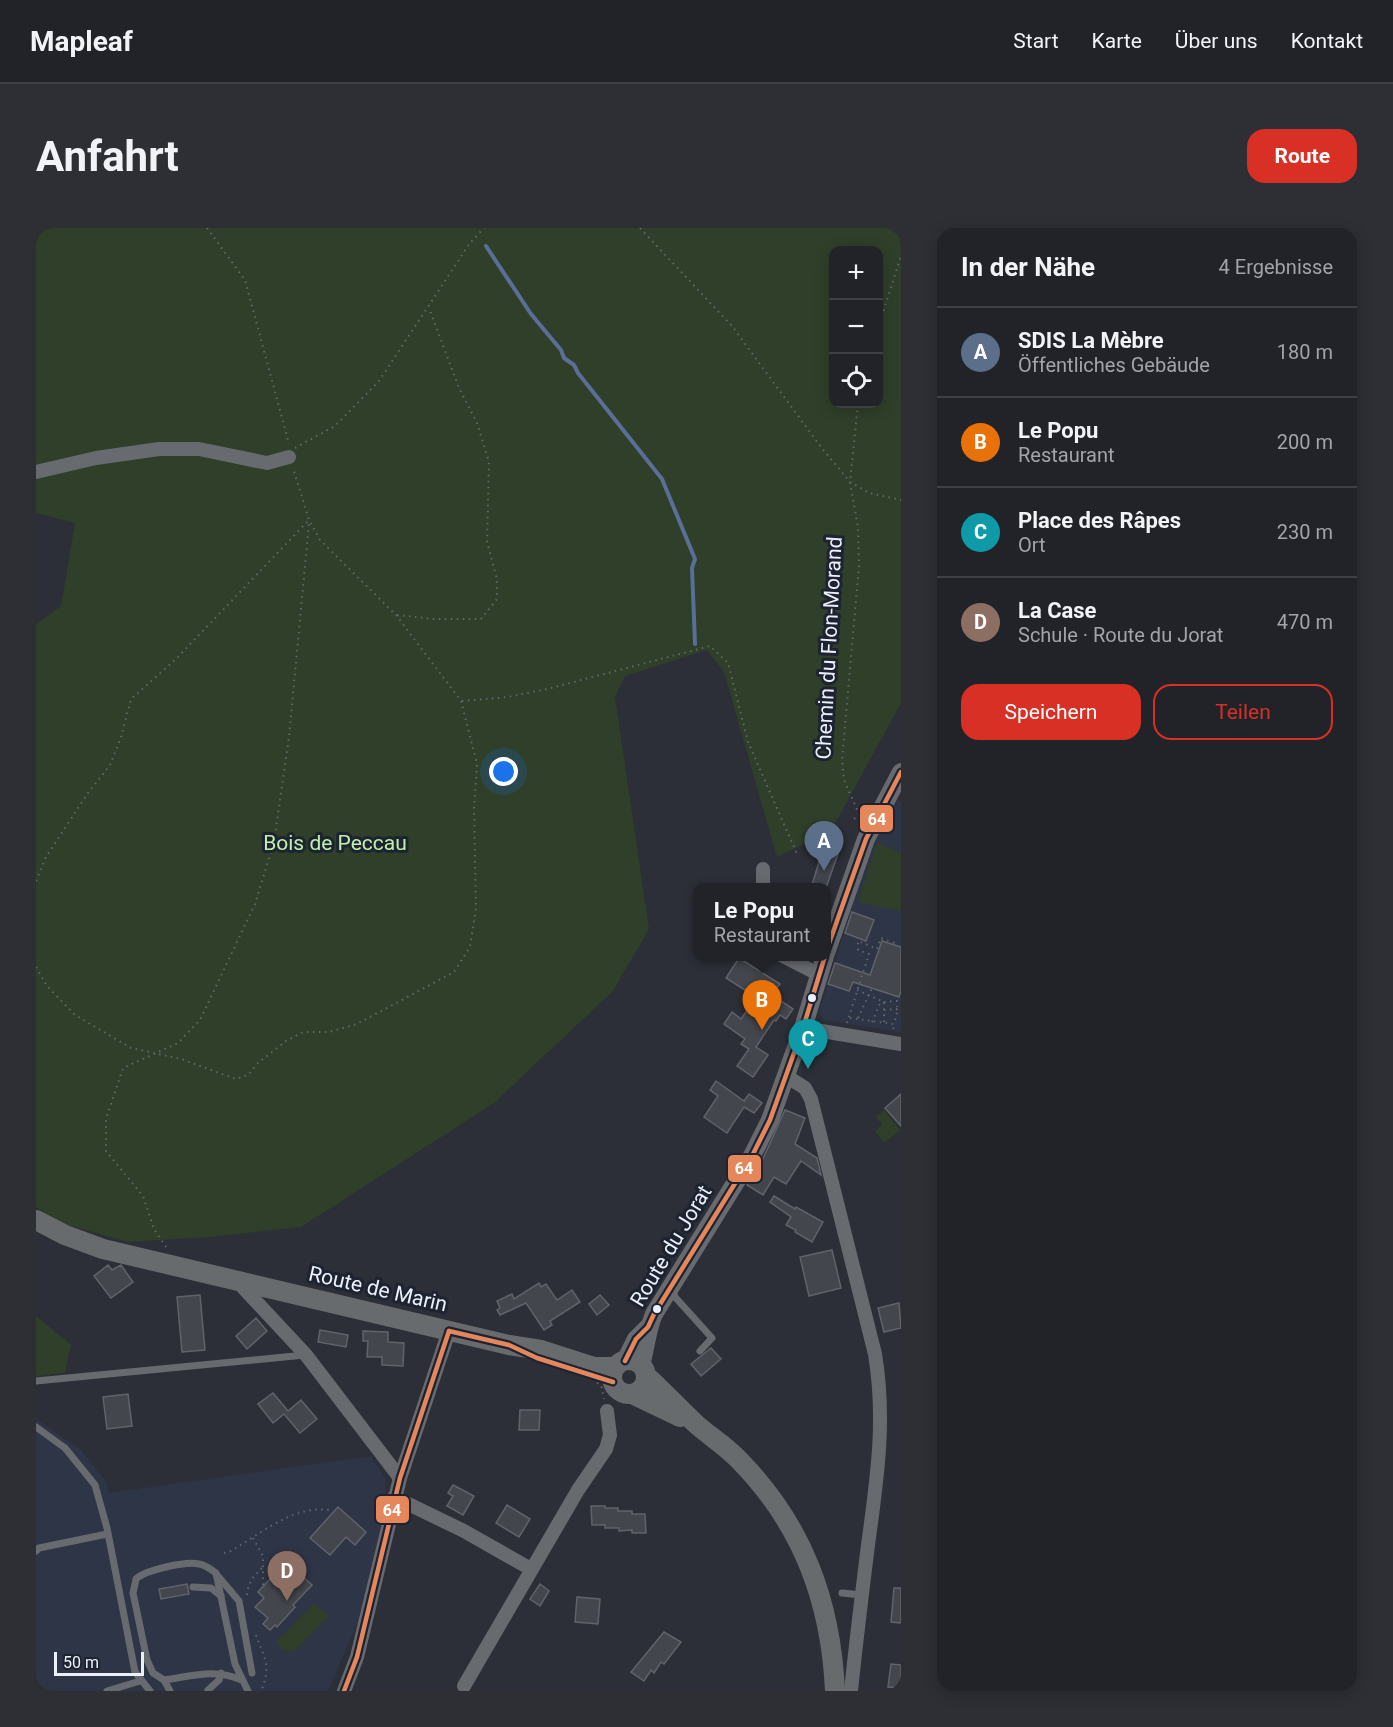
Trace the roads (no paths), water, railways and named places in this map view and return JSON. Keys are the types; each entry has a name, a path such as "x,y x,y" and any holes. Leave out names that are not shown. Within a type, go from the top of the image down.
{"main road":[{"name":"Route de Marin","path":"36,1220 103,1249 509,1345 537,1358 622,1372"},
{"path":"622,1372 622,1393 632,1394 698,1426"},
{"path":"622,1372 698,1426 739,1459 777,1504 806,1555 824,1609 835,1691"}],"street":[{"path":"36,472 96,458 159,449 199,449 267,463 290,454"},
{"name":"Route du Jorat","path":"831,940 866,839 901,772"},
{"path":"763,868 763,883"},
{"path":"791,961 820,975"},
{"name":"Route du Jorat","path":"622,1372 647,1344 648,1327 654,1314 752,1156 770,1120 824,961"},
{"path":"803,1028 897,1038"},
{"path":"786,1076 805,1088 811,1099 864,1307 880,1387 879,1464 851,1691"},
{"path":"237,1281 306,1355 400,1478"},
{"path":"344,1691 357,1657 394,1497 449,1331"},
{"path":"464,1686 578,1490 606,1449 610,1435 607,1411"},
{"path":"394,1497 464,1531 531,1569"}],"lane":[{"path":"672,1287 675,1297 712,1338 700,1351"},
{"path":"36,1381 306,1355"},
{"path":"36,1427 65,1448 94,1485 107,1534 135,1672 150,1691"},
{"path":"36,1551 39,1548 107,1534"},
{"path":"170,1691 165,1680 153,1673 147,1660 133,1593 136,1579 145,1572 193,1563 207,1567 216,1573 239,1601 252,1673"},
{"path":"216,1573 235,1664 248,1691"},
{"path":"193,1587 211,1588 221,1596"},
{"path":"843,1593 862,1595"},
{"path":"165,1680 207,1672 221,1673 243,1680"},
{"path":"208,1690 219,1680 221,1673"},
{"path":"107,1691 140,1681"}],"waterway":[{"path":"486,246 531,314 561,350 564,358 574,365 662,479 695,559 692,568 695,644"}],"place":[{"name":"SDIS La Mèbre","path":"824,871"},
{"name":"Le Popu","path":"762,1030"},
{"name":"Place des Râpes","path":"808,1069"},
{"name":"La Case","path":"287,1601"}],"park label":[{"name":"Bois de Peccau","path":"335,843"}]}
